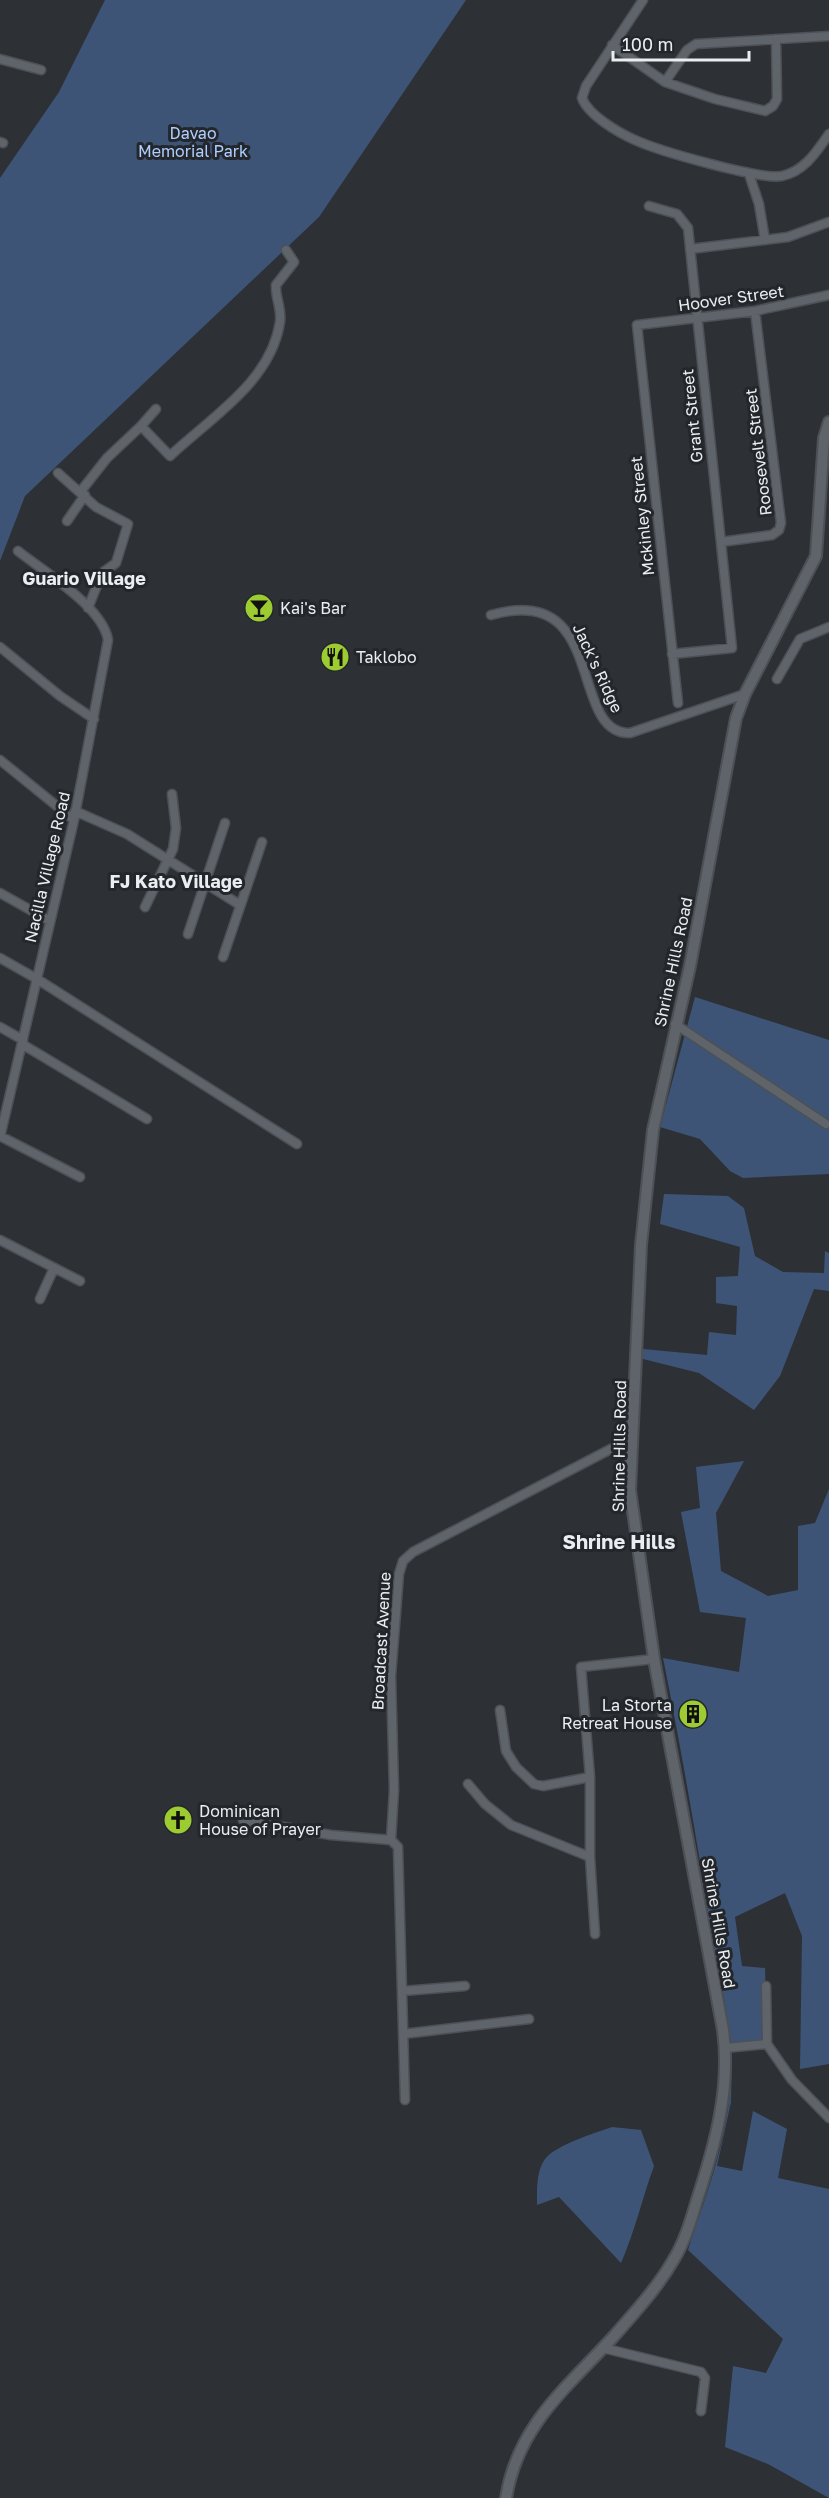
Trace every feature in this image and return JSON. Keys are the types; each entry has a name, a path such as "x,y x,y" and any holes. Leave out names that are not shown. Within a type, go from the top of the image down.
{"street":[{"path":"643,0 583,92 582,98 587,108 637,141 749,174 769,177 792,173 812,159 829,134"},
{"path":"664,82 682,55 696,44 829,36"},
{"path":"612,45 664,82 759,111 770,110 776,103 778,92 776,39"},
{"path":"0,59 41,70"},
{"path":"749,174 759,204 765,240"},
{"name":"Grant Street","path":"649,206 671,212 681,218 688,228 732,648 672,654"},
{"path":"690,249 765,240 804,232 829,222"},
{"path":"141,426 170,456 250,384 279,324 276,285 291,270 294,262 286,250"},
{"name":"Hoover Street","path":"637,325 756,311 829,295"},
{"name":"Roosevelt Street","path":"721,542 772,535 779,530 781,523 756,311"},
{"name":"Mckinley Street","path":"637,325 678,703"},
{"path":"67,521 107,458 156,409"},
{"name":"Shrine Hills Road","path":"506,2498 512,2468 533,2426 654,2288 682,2243 716,2136 726,2076 725,2048 703,1914 654,1659 631,1500 632,1438 647,1183 657,1103 690,966 733,733 745,694 816,556 824,438 829,422"},
{"path":"58,473 104,513 128,524 116,563 102,573 88,608"},
{"name":"Nacilla Village Road","path":"0,1137 3,1111 22,1042 74,815 108,640 104,627 88,608 18,551"},
{"name":"Jack's Ridge","path":"491,615 508,611 534,611 559,622 573,641 603,718 614,730 622,733 630,733 745,694"},
{"path":"777,678 800,639 829,627"},
{"path":"0,647 60,696 94,719"},
{"path":"0,760 74,815 127,834 240,905"},
{"path":"145,907 175,839 172,794"},
{"path":"188,934 225,823"},
{"path":"223,957 262,842"},
{"path":"0,893 50,921"},
{"path":"0,958 37,979 297,1144"},
{"path":"675,1024 826,1124"},
{"path":"0,1027 147,1119"},
{"path":"0,1137 80,1177"},
{"path":"0,1240 80,1281"},
{"path":"40,1299 54,1268"},
{"name":"Broadcast Avenue","path":"391,1840 394,1790 391,1676 399,1574 403,1561 413,1552 632,1438"},
{"path":"595,1934 590,1857 590,1777 581,1667 654,1659"},
{"path":"500,1710 506,1751 516,1767 534,1784 543,1786 590,1777"},
{"path":"468,1784 485,1804 512,1824 590,1857"},
{"path":"243,1820 331,1835 391,1840 398,1847 405,2100"},
{"path":"403,1991 465,1986"},
{"path":"766,1986 767,2044 786,2073 829,2118"},
{"path":"403,2034 529,2019"},
{"path":"725,2048 767,2044"},
{"path":"603,2348 701,2372 705,2378 701,2411"}],"green space":[{"name":"Davao Memorial Park","path":"105,0 466,0 319,217 25,496 0,561 0,178 59,92"},
{"path":"695,997 829,1040 829,1174 743,1178 730,1171 700,1139 660,1127"},
{"path":"664,1194 728,1196 744,1208 755,1256 783,1272 824,1273 825,1251 829,1253 829,1291 814,1289 780,1376 754,1410 699,1373 643,1359 643,1349 707,1355 709,1332 736,1335 737,1306 716,1303 716,1277 738,1276 740,1247 660,1224"},
{"path":"744,1461 716,1513 721,1571 768,1596 798,1590 798,1526 815,1523 829,1489 829,2064 800,2069 802,1936 785,1893 735,1917 742,1966 765,1968 767,2044 732,2047 731,2102 717,2166 742,2171 753,2111 787,2129 778,2178 829,2189 829,2498 768,2464 725,2447 733,2366 766,2373 783,2339 688,2250 717,2162 730,2093 731,2053 724,2000 663,1658 739,1672 746,1618 700,1612 681,1512 700,1508 696,1467"},
{"path":"612,2127 641,2130 654,2166 621,2263 559,2197 537,2205 539,2175 545,2159 567,2144"}],"place":[{"name":"Kai's Bar","path":"259,608"},
{"name":"Taklobo","path":"335,657"},
{"name":"La Storta Retreat House","path":"693,1714"},
{"name":"Dominican House of Prayer","path":"178,1820"}],"district":[{"name":"Guario Village","path":"84,578"},
{"name":"FJ Kato Village","path":"176,881"},
{"name":"Shrine Hills","path":"619,1541"}]}
